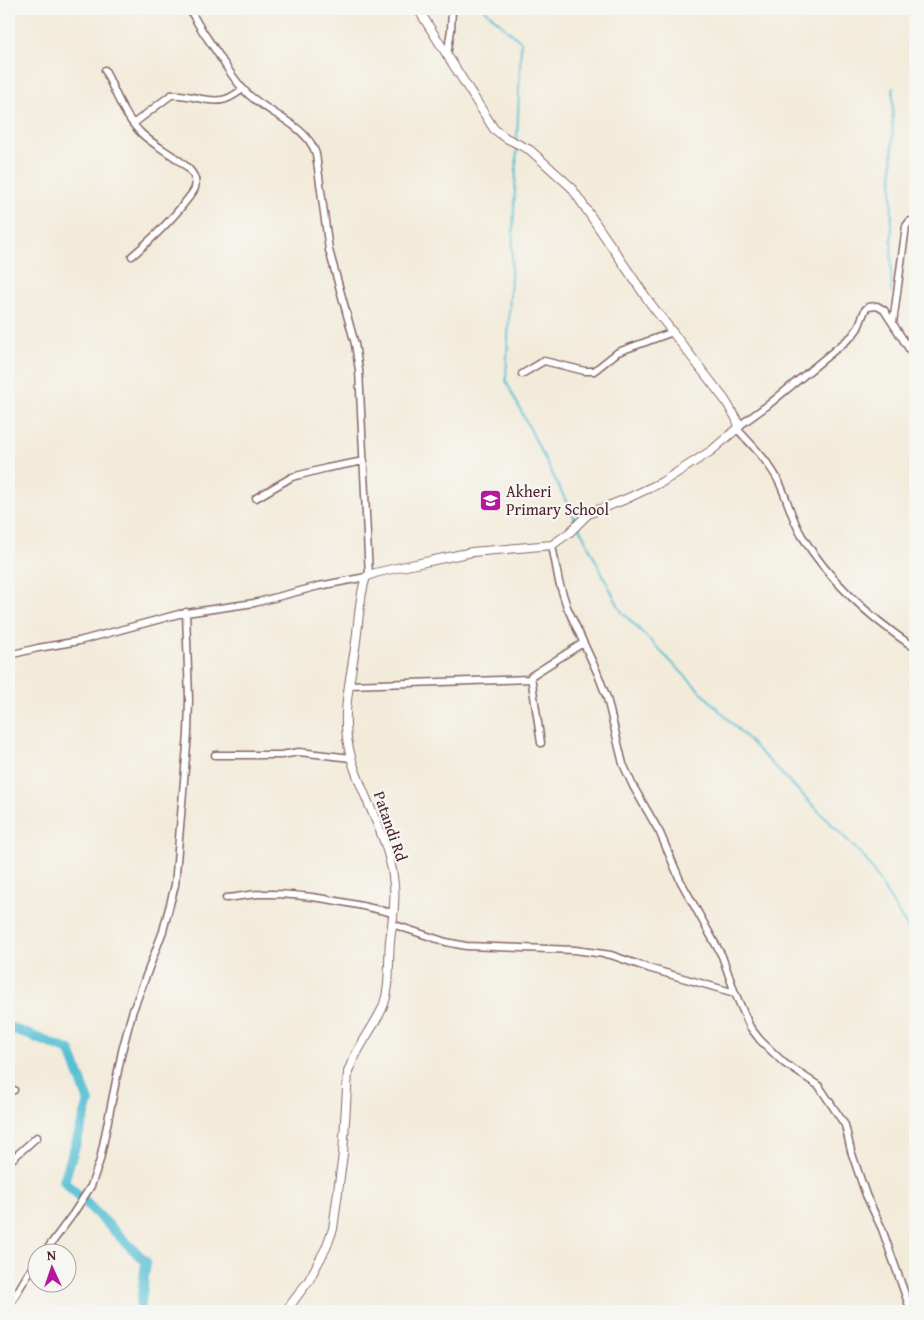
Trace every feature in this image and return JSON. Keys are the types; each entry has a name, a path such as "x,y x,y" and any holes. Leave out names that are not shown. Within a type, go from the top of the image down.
{"street":[{"path":"190,9 198,26 243,89 261,105 305,135 312,143 316,154 331,257 358,362 362,405 367,576"},
{"path":"418,9 494,129 506,138 534,153 571,187 650,303 725,400 736,418 739,428 768,464 779,482 802,535 819,560 877,621 915,648"},
{"path":"446,56 451,30 452,9"},
{"path":"105,70 133,124 155,145 183,163 194,176 196,187 176,214 132,256"},
{"path":"133,124 172,95 222,100 243,89"},
{"path":"893,323 906,226 915,218"},
{"path":"9,655 26,650 79,641 186,612 254,603 367,576 392,568 482,550 552,545 573,529 584,517 662,482 704,456 852,336 868,307 881,307 915,358"},
{"path":"522,374 544,361 585,371 594,371 618,352 673,332"},
{"path":"256,498 287,479 298,475 364,461"},
{"path":"552,545 559,582 567,607 607,698 623,764 633,786 660,833 680,880 722,956 750,1027 760,1040 784,1063 819,1086 842,1120 866,1195 882,1229 911,1311"},
{"name":"Patandi Rd","path":"286,1311 309,1280 334,1229 343,1154 348,1072 352,1061 384,1003 388,982 395,887 391,860 375,815 351,758 345,725 362,592 367,576"},
{"path":"52,1242 91,1186 100,1160 122,1051 132,1013 147,969 163,931 175,885 188,734 189,699 186,612"},
{"path":"541,743 530,679 532,674 583,643"},
{"path":"349,685 530,679"},
{"path":"215,755 281,755 299,752 351,758"},
{"path":"226,898 260,894 287,895 339,901 393,913"},
{"path":"392,924 446,942 466,946 575,950 611,955 648,968 735,993"},
{"path":"9,1162 37,1137"},
{"path":"9,1306 28,1277"}],"waterway":[{"path":"484,9 521,42 517,140"},
{"path":"891,292 893,87"},
{"path":"517,147 506,381 577,523"},
{"path":"579,527 621,611 865,858 915,940"},
{"path":"9,1027 70,1051 89,1102 64,1181 146,1262 140,1311"}],"place":[{"name":"Akheri Primary School","path":"490,500"}]}
